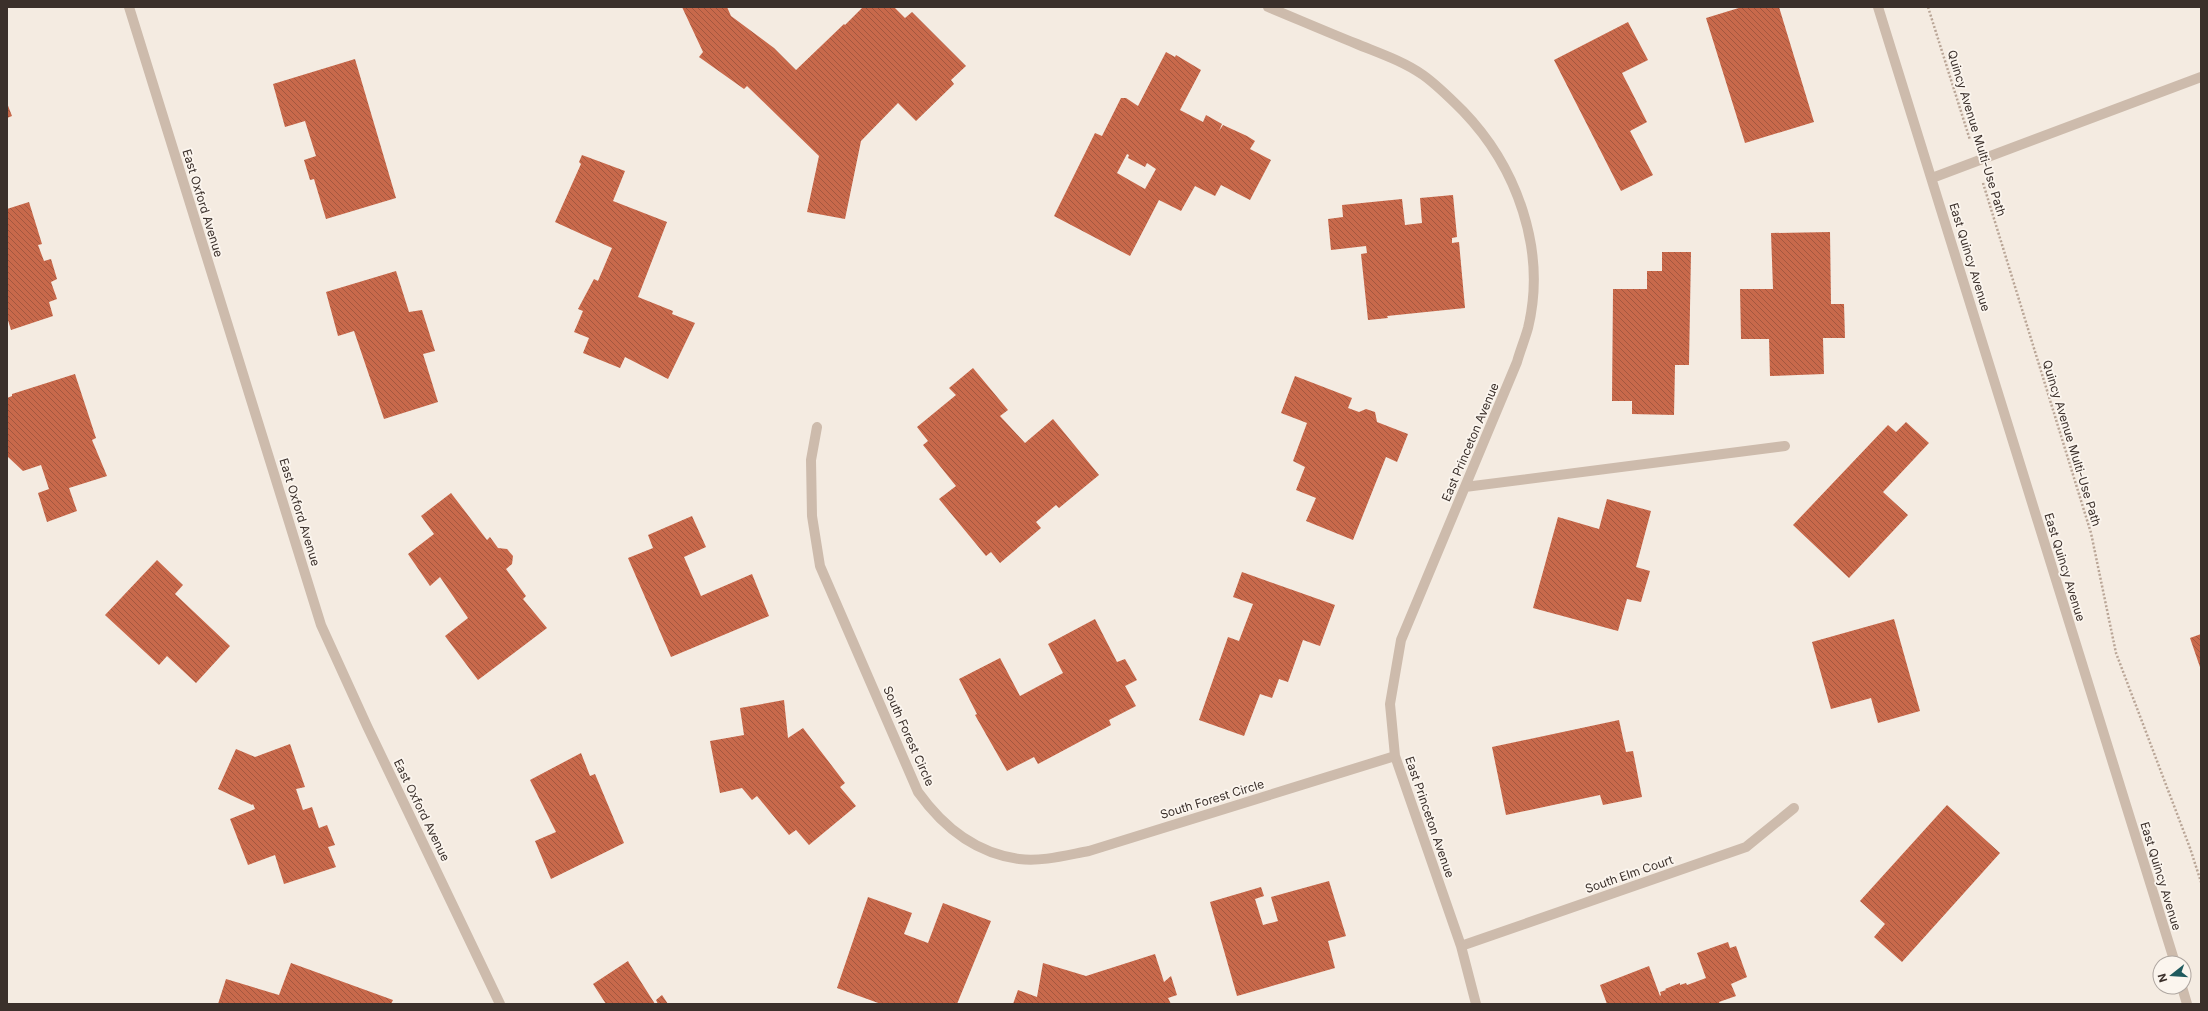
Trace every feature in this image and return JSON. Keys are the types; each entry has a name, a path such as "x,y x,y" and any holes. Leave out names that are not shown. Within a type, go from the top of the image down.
{"street":[{"name":"East Oxford Avenue","path":"129,7 321,625 367,726 500,1004"},
{"name":"East Princeton Avenue","path":"1268,7 1393,58 1423,75 1450,98 1480,129 1496,152 1520,200 1529,229 1534,282 1528,327 1517,362 1401,640 1390,704 1395,756 1461,946 1476,1004"},
{"name":"East Quincy Avenue","path":"1878,7 2173,955"},
{"path":"1932,178 2201,77"},
{"name":"South Forest Circle","path":"817,427 811,460 812,516 820,566 918,792 932,812 966,841 992,853 1020,859 1049,859 1089,851 1395,756"},
{"path":"1465,487 1784,446"},
{"name":"South Elm Court","path":"1461,946 1746,847 1794,808"}],"path":[{"name":"Quincy Avenue Multi-Use Path","path":"1928,7 2091,533 2116,653 2190,848 2201,882"}],"building":[{"path":"682,7 727,7 731,16 774,48 796,70 863,7 894,7 905,18 912,12 966,66 951,80 954,84 916,121 898,103 861,141 845,219 807,212 819,156 747,86 744,89 699,57 703,52"},
{"path":"1742,7 1779,7 1814,122 1745,143 1706,18"},
{"path":"1628,22 1648,60 1622,73 1647,122 1630,131 1653,175 1621,191 1554,60"},
{"path":"1166,52 1175,57 1176,55 1201,70 1180,110 1203,122 1206,115 1222,124 1219,131 1223,125 1247,136 1255,141 1250,149 1271,160 1250,200 1221,185 1215,196 1195,186 1181,211 1159,200 1130,256 1054,216 1095,133 1102,136 1121,98 1126,98 1138,106","holes":["1127,154 1129,155 1128,158 1145,167 1147,163 1156,169 1145,189 1117,173"]},
{"path":"355,59 396,198 326,219 314,179 310,180 304,160 316,156 305,121 285,127 273,84"},
{"path":"7,103 12,116 7,118"},
{"path":"582,155 625,171 613,201 667,222 638,297 673,311 672,314 695,323 668,379 625,357 620,368 583,353 589,338 574,332 583,311 578,309 594,279 598,281 612,248 555,222 581,164 579,162"},
{"path":"1453,195 1457,237 1452,238 1452,243 1459,242 1465,308 1387,316 1388,318 1368,320 1361,254 1367,253 1366,246 1331,250 1328,219 1343,217 1342,205 1402,199 1405,225 1422,223 1420,198"},
{"path":"29,202 42,244 38,245 44,261 51,259 57,279 51,282 57,299 49,302 53,316 11,330 7,317 7,209"},
{"path":"1830,232 1831,304 1844,304 1845,338 1823,338 1824,374 1770,376 1769,339 1741,339 1740,289 1773,289 1771,233"},
{"path":"1662,252 1691,252 1689,365 1675,365 1674,415 1632,414 1632,401 1612,401 1613,289 1647,289 1647,271 1662,271"},
{"path":"396,271 409,312 422,310 435,351 423,354 438,402 384,419 354,331 338,336 326,292"},
{"path":"973,368 1008,410 1000,416 1025,443 1053,419 1099,475 1059,508 1056,505 1036,522 1041,528 1000,563 991,552 986,556 939,499 956,486 923,445 928,441 917,427 956,395 949,388"},
{"path":"75,374 96,438 92,440 107,476 69,488 77,511 47,522 38,493 49,489 41,465 23,471 7,456 7,398 12,396 12,394"},
{"path":"1295,376 1352,398 1348,408 1359,412 1366,409 1375,412 1377,422 1408,434 1397,462 1386,457 1353,540 1306,521 1316,498 1296,490 1305,467 1293,461 1307,423 1281,413"},
{"path":"1906,422 1929,443 1883,492 1908,515 1849,578 1793,525 1888,425 1896,432"},
{"path":"451,493 487,540 490,537 498,548 507,549 513,556 512,564 506,569 526,596 523,599 547,628 478,680 445,636 468,618 440,577 430,586 408,554 434,534 421,516"},
{"path":"1607,499 1651,511 1636,567 1650,571 1641,602 1627,599 1618,631 1533,608 1558,517 1599,529"},
{"path":"692,516 706,547 684,557 701,596 752,574 769,616 671,657 628,558 653,548 648,535"},
{"path":"157,560 183,585 175,594 230,646 196,683 167,656 159,665 105,615"},
{"path":"1242,572 1335,605 1320,646 1303,640 1288,682 1279,679 1272,698 1260,694 1244,736 1199,720 1228,637 1239,641 1253,604 1233,597"},
{"path":"1095,619 1117,662 1125,659 1137,680 1125,686 1136,706 1109,720 1111,725 1038,764 1034,757 1007,771 975,715 977,714 959,679 1000,658 1020,696 1063,673 1048,644"},
{"path":"1894,619 1920,711 1878,723 1871,698 1831,709 1812,642"},
{"path":"2201,634 2201,670 2190,638"},
{"path":"784,700 788,738 803,728 845,783 840,787 856,806 809,845 796,830 789,835 757,796 752,800 742,788 720,793 710,741 744,735 740,708"},
{"path":"1619,720 1626,752 1633,751 1642,797 1603,805 1600,795 1506,815 1492,747"},
{"path":"290,744 305,787 296,789 303,810 312,807 319,828 327,825 335,845 328,847 336,867 284,884 275,855 248,865 230,819 255,809 253,804 252,805 218,789 236,749 255,757"},
{"path":"581,753 590,776 595,774 624,843 551,879 535,841 556,832 530,780"},
{"path":"1947,805 2000,853 1902,962 1874,937 1885,924 1860,901"},
{"path":"1329,881 1346,936 1328,941 1335,968 1237,996 1210,902 1261,887 1264,896 1255,899 1263,925 1278,921 1271,897"},
{"path":"868,897 912,913 904,934 928,943 943,903 991,921 957,1004 881,1004 837,988"},
{"path":"1728,942 1730,948 1736,946 1747,977 1731,984 1736,996 1719,1002 1720,1004 1607,1004 1600,985 1649,966 1660,996 1660,992 1680,983 1680,985 1686,983 1687,985 1706,978 1697,953"},
{"path":"1155,954 1164,982 1171,976 1177,995 1168,998 1171,1004 1013,1004 1018,990 1037,997 1043,963 1086,976"},
{"path":"628,961 655,1004 606,1004 593,984"},
{"path":"291,963 393,1000 391,1004 218,1004 226,979 279,995"},
{"path":"662,995 668,1004 658,1004 656,1000"}]}
